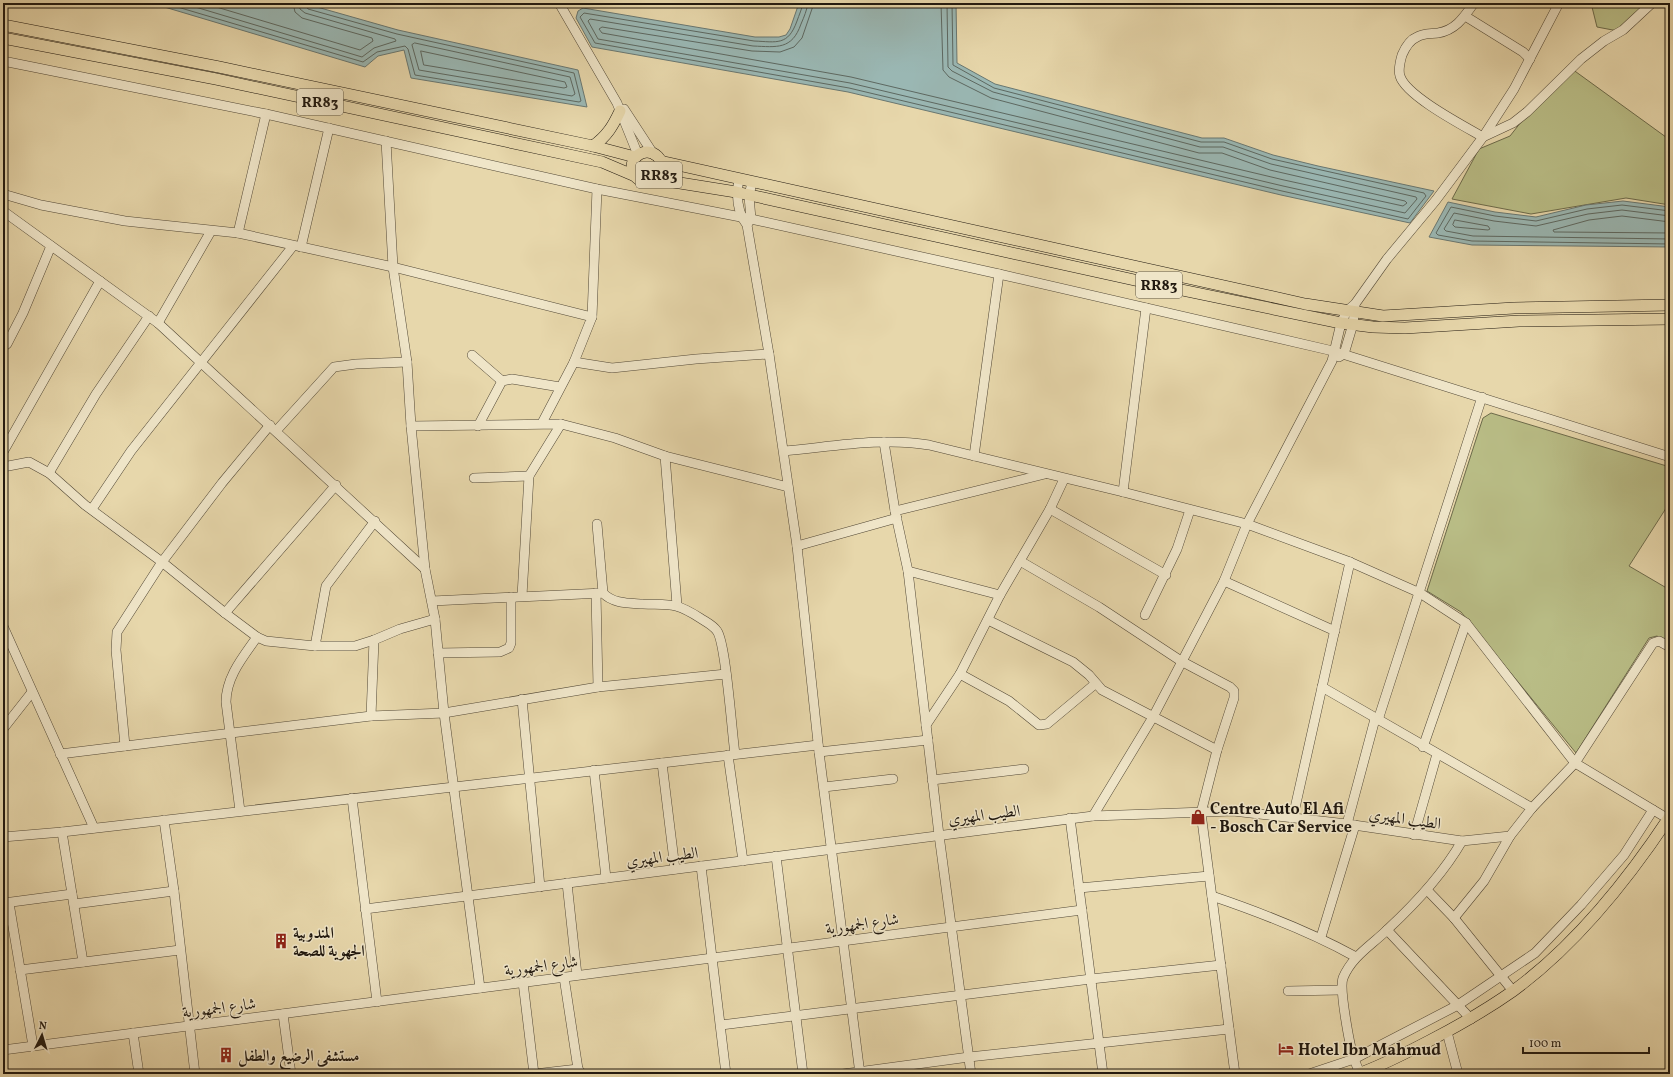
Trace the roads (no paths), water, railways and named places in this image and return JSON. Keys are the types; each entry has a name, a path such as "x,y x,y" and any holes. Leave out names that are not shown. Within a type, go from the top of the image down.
{"main road":[{"name":"RR83","path":"3,25 219,67 637,156 649,153 657,158 752,182 1150,268 1305,304 1352,309 1383,316 1403,316 1514,308 1670,305"},
{"name":"RR83","path":"3,38 216,79 595,160 616,167 644,182 655,179 736,192 1291,314 1341,323 1373,327 1405,328 1519,321 1670,319"},
{"path":"593,146 607,134 619,107"},
{"name":"RR83","path":"635,176 632,165 637,156"},
{"name":"RR83","path":"655,179 661,171 657,158"},
{"path":"1360,1074 1406,1053 1471,1019 1513,991 1545,965 1603,906 1630,873 1669,818"}],"street":[{"path":"559,3 619,107 637,156"},
{"path":"1474,3 1465,16 1451,29 1416,37 1408,43 1400,62 1400,77 1412,92 1436,110 1483,137"},
{"path":"1093,816 1153,717 1224,580 1247,524 1333,356 1341,323 1387,259 1436,200 1483,137 1514,89 1559,3"},
{"path":"1483,137 1518,120 1581,59 1604,41 1623,30 1652,3"},
{"path":"1465,16 1523,52 1530,59"},
{"path":"3,61 266,114 597,189 998,274 1146,308 1333,356 1344,354 1670,457"},
{"path":"619,107 624,109 657,158"},
{"path":"238,234 266,114"},
{"path":"92,509 131,450 297,247 328,128"},
{"path":"386,141 393,267 407,362 411,426 425,569 435,619 444,713 480,988"},
{"path":"739,179 736,192 747,220 784,451 797,546 819,748 860,1073"},
{"path":"747,220 752,182"},
{"path":"542,423 574,362 592,317 597,189"},
{"path":"3,194 41,205 98,216 238,234 393,267 592,317"},
{"path":"3,211 158,323 336,485 425,569"},
{"path":"158,323 211,231"},
{"path":"3,347 7,344 23,313 51,246"},
{"path":"974,456 998,274"},
{"path":"3,452 100,281"},
{"path":"1123,492 1146,308"},
{"path":"1344,354 1353,324 1352,309"},
{"path":"49,473 96,394 149,316"},
{"path":"574,362 612,368 696,359 769,354"},
{"path":"472,355 502,381"},
{"path":"125,746 116,650 117,632 162,562 222,483 273,428 334,367 356,364 407,362"},
{"path":"502,381 512,379 560,387"},
{"path":"478,426 502,381"},
{"path":"1321,937 1351,825 1376,720 1420,593 1482,397"},
{"path":"411,426 478,426 542,423 561,424 615,438 665,456 788,487"},
{"path":"522,596 529,476 561,424"},
{"path":"784,451 884,442 914,442 1123,492 1247,524 1350,562 1420,593 1466,623 1575,763 1669,818"},
{"path":"884,442 896,515 908,571 932,780 962,995 971,1074"},
{"path":"665,456 677,605"},
{"path":"3,467 28,462 49,473 92,509 162,562 256,637 272,642 315,646 355,646 400,629 435,619"},
{"path":"797,546 896,515 1046,474"},
{"path":"474,478 529,476"},
{"path":"926,725 960,674 1000,595 1050,508 1064,479"},
{"path":"225,613 336,485"},
{"path":"1050,508 1166,575"},
{"path":"1145,615 1166,575 1180,542 1190,510"},
{"path":"315,646 326,586 375,521"},
{"path":"597,524 600,593 598,687"},
{"path":"1020,561 1098,606 1181,661 1230,687 1234,691 1234,698 1217,750 1201,813 1235,1074"},
{"path":"1293,817 1350,562"},
{"path":"908,571 1000,595"},
{"path":"1224,580 1335,631"},
{"path":"432,601 600,593 610,599 620,602 677,605 711,625 717,631 726,674 732,754 743,861"},
{"path":"438,653 500,652 506,650 511,643 511,597"},
{"path":"988,620 1073,662 1089,675 1095,684 1110,694 1217,750"},
{"path":"1424,747 1466,623"},
{"path":"3,626 94,828"},
{"path":"240,811 226,702 227,685 256,637"},
{"path":"371,716 374,640"},
{"path":"1454,918 1484,881 1510,836 1532,808 1575,763 1652,643 1659,641 1670,647"},
{"path":"60,754 230,735 371,716 444,713 598,687 726,674"},
{"path":"960,674 1009,701 1039,726 1047,724 1095,684"},
{"path":"1322,687 1376,720 1532,808"},
{"path":"3,729 32,692"},
{"path":"522,699 528,778 540,887"},
{"path":"3,837 62,832 732,754 928,740"},
{"path":"1414,835 1437,754"},
{"path":"662,763 676,869"},
{"path":"932,780 1024,769"},
{"path":"594,770 606,878"},
{"path":"824,787 893,779"},
{"path":"352,798 376,1002"},
{"path":"1308,1074 1354,1059 1458,1005 1535,953 1581,905 1624,854 1653,810"},
{"name":"الطيب المهيري","path":"365,909 1093,816 1233,811 1293,817 1462,841 1510,836"},
{"path":"1070,818 1103,1074"},
{"path":"164,820 174,891 195,1074"},
{"path":"62,832 83,962"},
{"path":"1360,1074 1354,1059 1342,990 1343,979 1356,956 1387,930 1427,890 1455,854 1462,841"},
{"path":"776,856 803,1074"},
{"path":"701,866 726,1074"},
{"path":"1079,888 1209,876"},
{"path":"567,883 578,976"},
{"path":"1427,890 1454,918 1503,976 1513,991"},
{"path":"33,1046 20,970 6,903 174,891"},
{"path":"1212,896 1269,916 1321,937 1356,956"},
{"name":"شارع الجمهورية","path":"3,1050 578,976 952,925 1082,910"},
{"path":"1387,930 1471,1019"},
{"path":"20,970 180,950"},
{"path":"720,1026 1091,979 1220,965"},
{"path":"523,982 534,1074 580,1072 564,977"},
{"path":"1288,992 1342,990"},
{"path":"283,1014 291,1074"},
{"path":"843,1074 860,1073 969,1057 1229,1029"},
{"path":"1447,1032 1458,1074"},
{"path":"133,1033 139,1074"}],"water":[{"path":"151,3 301,3 310,5 398,30 578,70 587,107 411,78 404,50 378,56 365,67"},
{"path":"799,3 956,3 957,63 995,84 1202,138 1224,138 1273,155 1434,191 1410,223 1281,195 848,92 592,47 576,18 578,11 583,8 755,37 779,37 786,35 790,29"},
{"path":"1623,201 1670,207 1670,247 1472,245 1429,237 1448,202 1495,212 1536,217 1586,205"}],"place":[{"name":"Centre Auto El Afi - Bosch Car Service","path":"1198,817"},
{"name":"المندوبية الجهوية للصحة","path":"281,941"},
{"name":"Hotel Ibn Mahmud","path":"1286,1049"},
{"name":"مستشفى الرضيع والطفل","path":"226,1055"}]}
